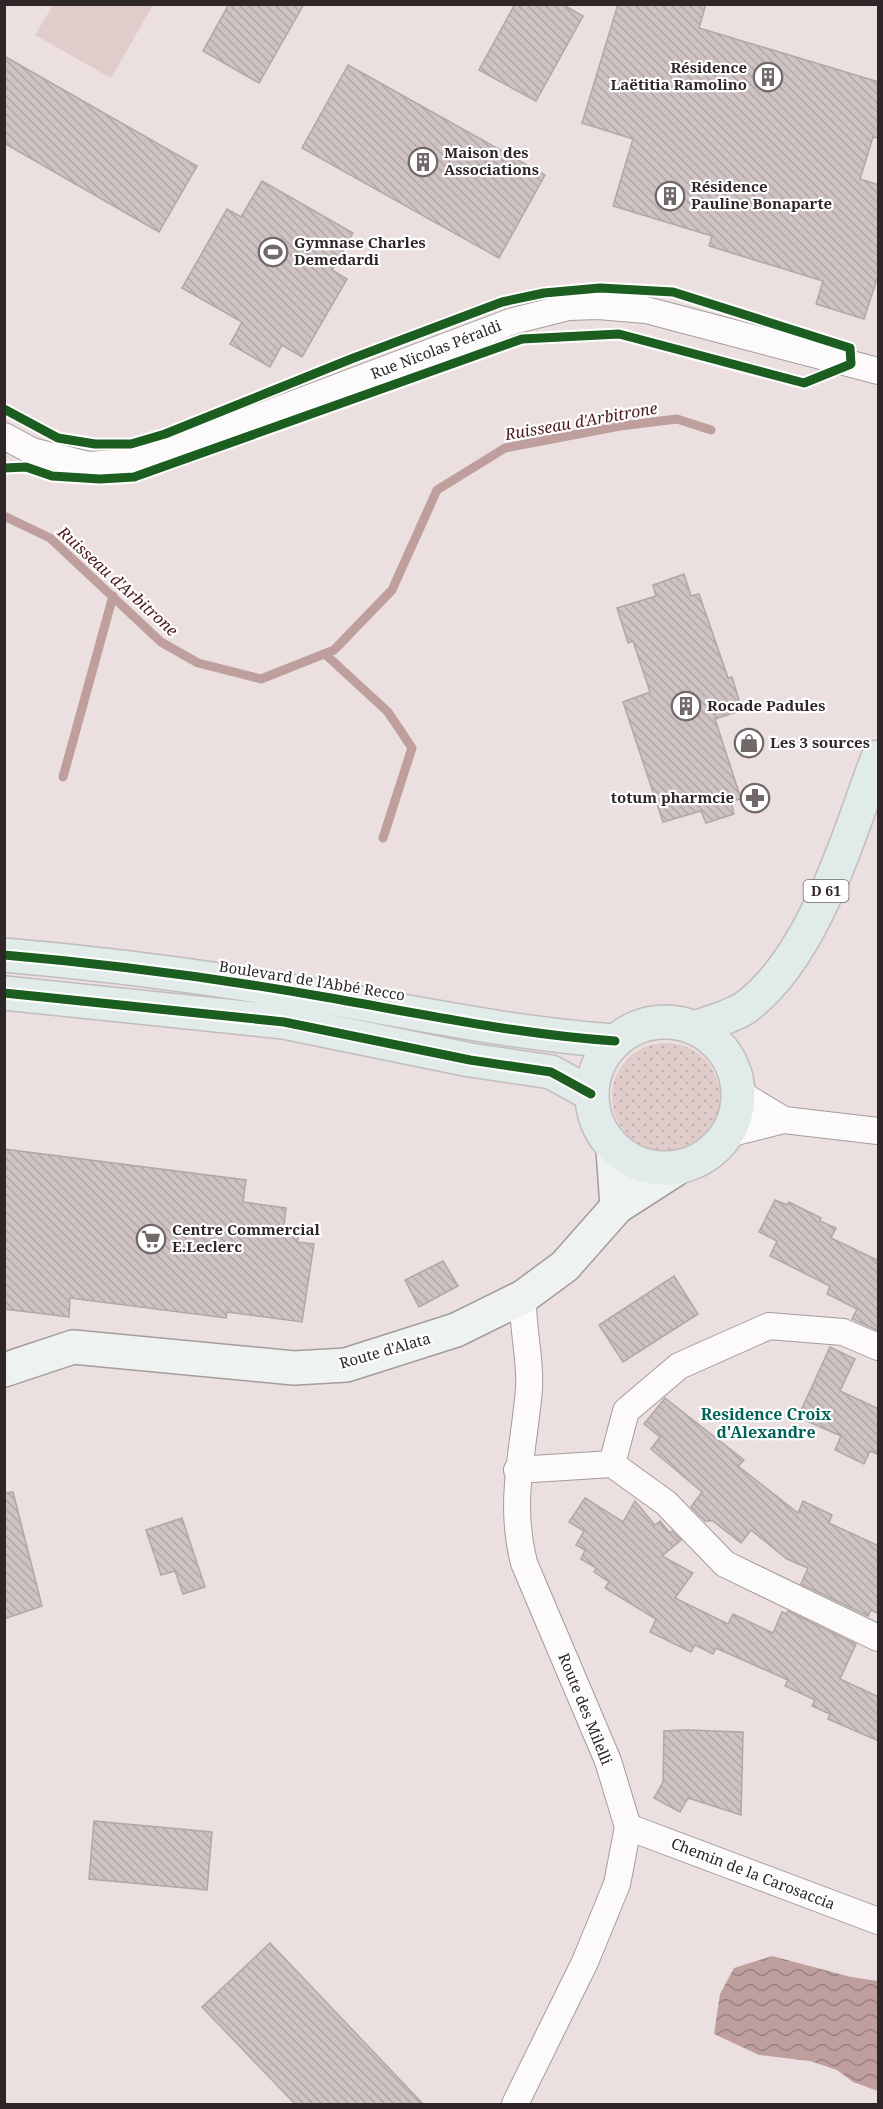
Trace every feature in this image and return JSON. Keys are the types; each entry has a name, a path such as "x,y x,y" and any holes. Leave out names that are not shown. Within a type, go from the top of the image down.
{"main road":[{"name":"D 61","path":"694,1028 745,1008 774,980 807,934 844,848 879,757"},
{"name":"Boulevard de l'Abbé Recco","path":"4,955 71,961 282,990 559,1037 615,1041"},
{"path":"4,993 284,1022 470,1060 551,1072 591,1094"},
{"name":"D 61","path":"727,1055 745,1008"},
{"path":"653,1022 674,1022 694,1028 712,1039 727,1055 735,1073 739,1093 736,1114 728,1134 715,1150 696,1162 676,1169 653,1168 632,1161 613,1149 601,1132 593,1114 591,1094 594,1074 602,1056 615,1041 633,1029 653,1022"}],"street":[{"name":"Rue Nicolas Péraldi","path":"4,436 32,451 89,465 143,461 513,321 569,307 598,306 646,310 879,371"},
{"path":"739,1093 784,1120"},
{"path":"728,1134 784,1120 879,1131"},
{"path":"613,1149 617,1207"},
{"name":"Route d'Alata","path":"4,1370 73,1347 294,1368 346,1365 456,1330 523,1297 566,1266 617,1207 676,1169"},
{"name":"Route des Milelli","path":"515,2104 593,1943 617,1884 628,1827 608,1761 524,1563 517,1533 517,1470 529,1387 523,1297"},
{"path":"612,1464 626,1411 680,1366 759,1330 770,1326 843,1332 879,1347"},
{"path":"517,1470 612,1464 666,1503 725,1564 879,1638"},
{"name":"Chemin de la Carosaccia","path":"628,1827 879,1921"}],"shaded area":[{"path":"53,5 153,5 111,78 35,35"},
{"path":"666,1043 687,1047 705,1058 716,1076 720,1097 716,1118 705,1136 687,1147 666,1151 645,1147 627,1136 616,1118 612,1097 616,1076 627,1058 645,1047"}],"water":[{"path":"772,1956 851,1977 878,1981 878,2091 853,2082 837,2070 810,2061 759,2055 714,2034 720,1994 734,1968"}],"building":[{"path":"229,4 304,4 259,83 203,51"},
{"path":"515,4 562,4 583,16 536,101 479,70"},
{"path":"618,4 706,4 699,28 879,82 879,138 873,137 860,179 879,185 879,273 864,319 816,304 823,281 709,246 712,236 613,206 633,139 582,123"},
{"path":"4,56 197,166 159,232 4,143"},
{"name":"Maison des Associations","path":"348,65 545,175 499,258 302,148"},
{"name":"Gymnase Charles Demedardi","path":"262,181 353,233 332,270 347,279 302,357 282,345 270,367 230,344 242,322 182,288 227,209 241,217"},
{"name":"Rocade Padules","path":"684,574 691,596 699,594 728,678 732,677 742,710 715,719 741,799 731,801 734,814 706,823 701,811 663,822 623,702 650,692 633,641 628,643 617,608 656,596 653,585"},
{"name":"Centre Commercial E.Leclerc","path":"4,1149 246,1180 243,1202 286,1208 283,1233 299,1235 297,1242 314,1244 302,1322 227,1312 226,1318 70,1298 69,1317 4,1309"},
{"path":"775,1200 787,1205 789,1202 821,1218 820,1221 836,1228 831,1238 879,1261 879,1331 852,1319 857,1309 827,1294 830,1286 770,1256 777,1241 759,1232"},
{"path":"443,1261 458,1286 419,1307 405,1280"},
{"path":"674,1276 698,1314 623,1362 599,1325"},
{"path":"830,1347 855,1359 840,1391 879,1409 879,1455 870,1451 864,1464 835,1450 841,1436 798,1417"},
{"path":"665,1398 744,1460 738,1466 798,1513 803,1501 832,1515 829,1523 879,1546 879,1614 871,1610 868,1616 801,1584 808,1568 787,1559 751,1530 741,1543 713,1521 705,1521 691,1507 702,1492 651,1449 660,1437 644,1424"},
{"path":"13,1492 42,1606 4,1619 4,1493"},
{"path":"585,1498 623,1522 635,1501 655,1525 660,1521 670,1533 672,1531 681,1540 662,1556 693,1573 675,1598 728,1624 733,1614 773,1633 782,1612 787,1614 788,1611 856,1644 840,1679 879,1697 879,1741 828,1719 830,1714 812,1706 815,1700 785,1686 788,1680 716,1648 713,1654 695,1645 691,1652 650,1632 656,1619 605,1588 609,1582 594,1572 596,1568 581,1559 585,1550 576,1545 584,1531 569,1522"},
{"path":"182,1518 205,1587 183,1594 175,1571 161,1575 146,1530"},
{"path":"664,1731 743,1732 741,1815 688,1798 680,1812 654,1798 663,1782"},
{"path":"94,1821 212,1832 207,1890 89,1879"},
{"path":"270,1943 423,2104 295,2104 202,2007"}],"waterway":[{"name":"Ruisseau d'Arbitrone","path":"4,516 50,538 161,642 198,663 261,679 334,650 392,590 437,490 505,448 620,426 677,419 711,430"},
{"path":"63,777 113,596"},
{"path":"325,654 388,712 412,748 383,838"}],"cycle path":[{"path":"4,409 58,438 95,444 131,444 165,434 351,359 502,302 544,293 600,288 673,292 850,348 851,364 804,383 619,334 522,339 134,477 100,479 52,476 26,467 4,468"},
{"path":"4,955 202,977 503,1028 615,1041"},
{"path":"4,993 284,1022 470,1060 551,1072 591,1094"}],"place":[{"name":"Résidence Laëtitia Ramolino","path":"768,77"},
{"name":"Maison des Associations","path":"423,162"},
{"name":"Résidence Pauline Bonaparte","path":"670,196"},
{"name":"Gymnase Charles Demedardi","path":"273,252"},
{"name":"Rocade Padules","path":"686,706"},
{"name":"Les 3 sources","path":"749,743"},
{"name":"totum pharmcie","path":"755,798"},
{"name":"Centre Commercial E.Leclerc","path":"151,1239"}],"district":[{"name":"Residence Croix d'Alexandre","path":"766,1423"}]}
